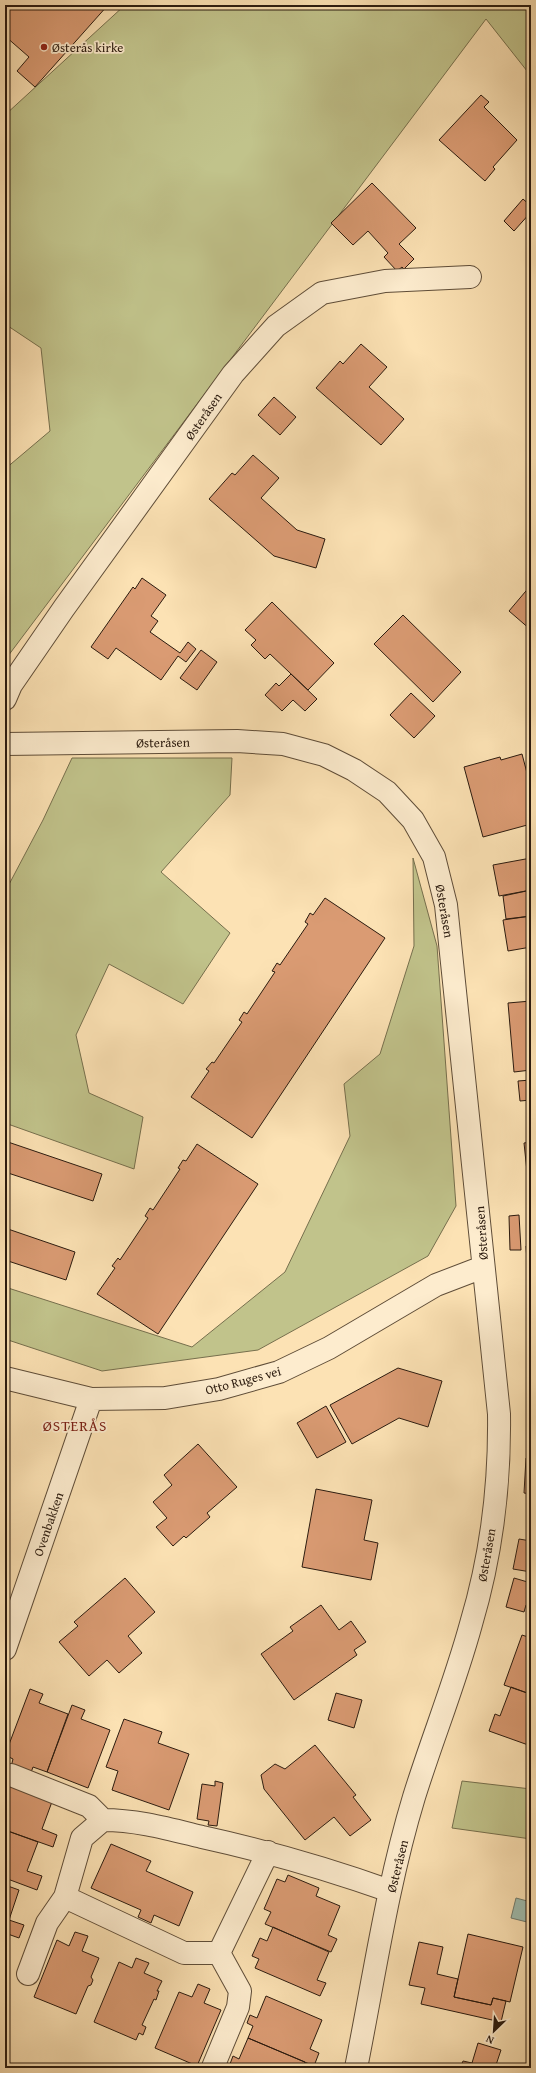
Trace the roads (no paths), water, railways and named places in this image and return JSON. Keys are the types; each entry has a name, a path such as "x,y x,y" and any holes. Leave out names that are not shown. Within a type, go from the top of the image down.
{"street":[{"name":"Østeråsen","path":"5,699 11,685 64,608 233,374 276,326 322,293 385,281 470,277"},
{"name":"Østeråsen","path":"5,744 237,741 283,744 324,755 354,770 387,792 413,820 434,858 446,905 479,1208 483,1267 499,1414 500,1452 486,1565 472,1624 414,1798 390,1891 356,2068"},
{"name":"Otto Ruges vei","path":"5,1378 91,1399 165,1398 219,1389 279,1372 329,1348 436,1285 483,1267"},
{"name":"Ovenbakken","path":"5,1649 91,1399"},
{"path":"11,1775 89,1806 103,1820"},
{"path":"28,1974 47,1923 65,1897 82,1838 103,1820 130,1820 268,1852 338,1872 390,1891"},
{"path":"219,1953 268,1852"},
{"path":"65,1897 184,1954 219,1953"},
{"path":"213,2067 238,2007 240,1991 219,1953"}],"place":[{"name":"Østerås kirke","path":"44,47"}],"district":[{"name":"ØSTERÅS","path":"75,1426"}]}
